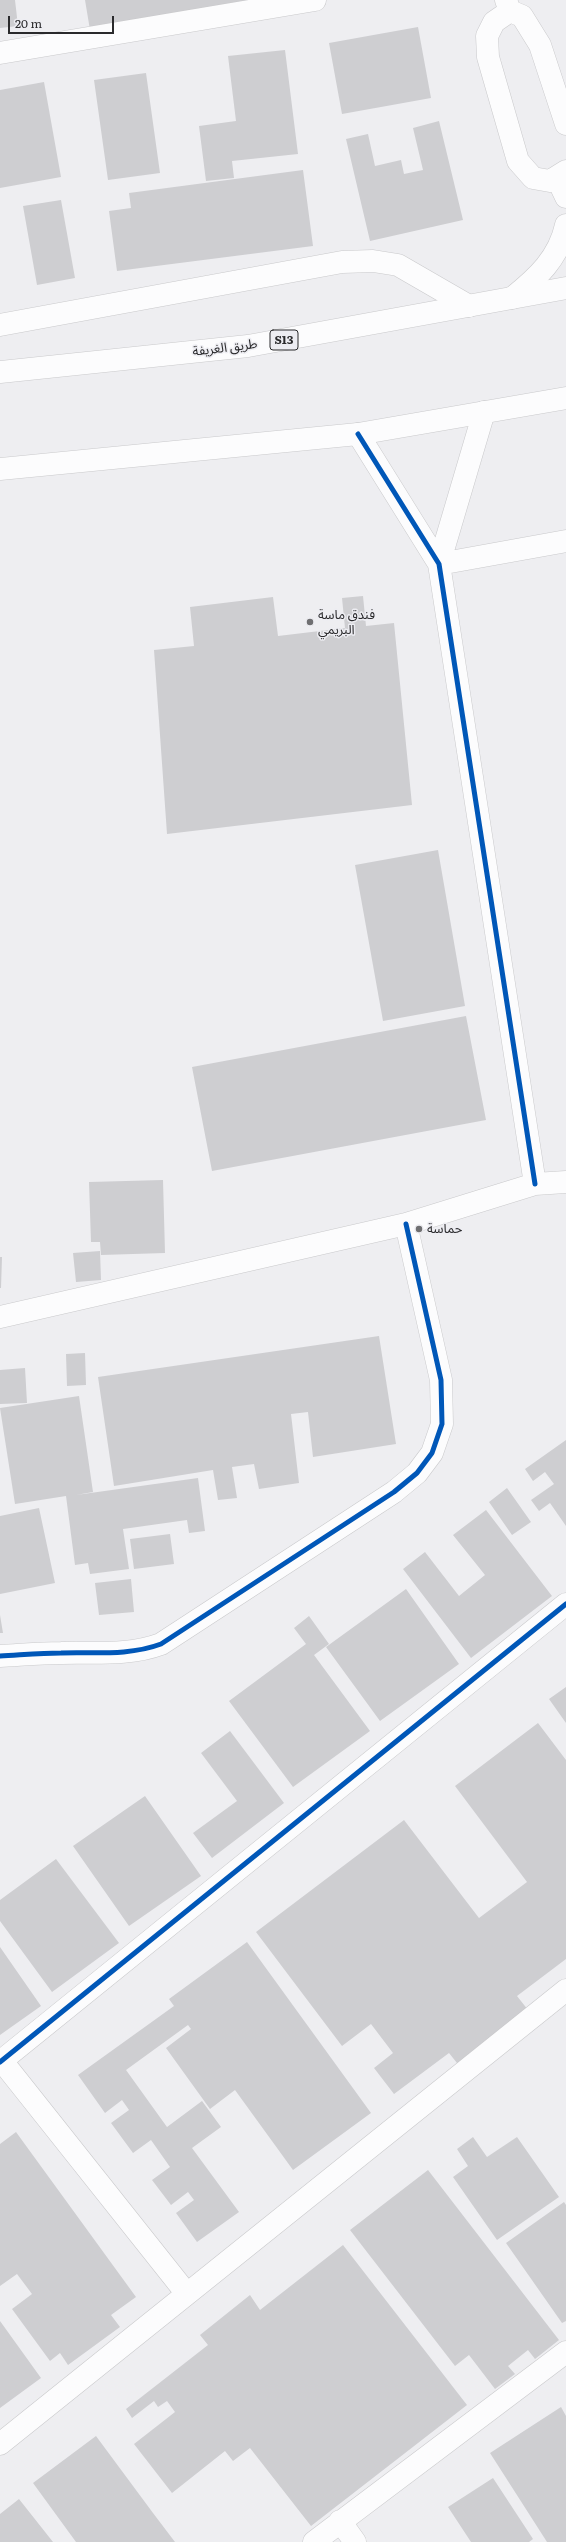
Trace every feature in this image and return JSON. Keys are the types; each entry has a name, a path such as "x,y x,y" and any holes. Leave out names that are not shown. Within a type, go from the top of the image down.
{"street":[{"path":"0,53 309,1"},
{"path":"564,184 533,178 518,161 488,57 487,36 494,22 508,6 522,16 540,45 566,124"},
{"path":"512,298 533,281 555,255 561,244 566,225"},
{"path":"0,325 342,262 366,261 398,265 469,306"},
{"name":"طريق الغريفة","path":"0,372 248,346 566,288"},
{"path":"0,469 358,434 566,398"},
{"path":"439,564 484,412"},
{"path":"358,434 439,564 535,1184"},
{"path":"439,564 566,541"},
{"path":"0,1317 406,1224 535,1184 566,1182"},
{"path":"0,1656 61,1652 124,1653 143,1651 161,1644 394,1492 417,1473 432,1453 442,1424 441,1380 406,1224"},
{"path":"187,2294 1,2061 566,1604"},
{"path":"0,2444 566,1990"},
{"path":"314,2542 566,2352"},
{"path":"340,2521 356,2542"}],"building":[{"path":"0,0 15,0 18,26 0,28"},
{"path":"85,0 253,0 90,30"},
{"path":"418,27 431,98 342,114 329,43"},
{"path":"285,50 298,154 232,161 234,178 206,181 199,126 236,121 228,56"},
{"path":"146,73 160,173 108,180 94,80"},
{"path":"44,82 61,177 0,188 0,90"},
{"path":"439,121 463,220 370,241 346,139 368,134 375,166 401,160 404,174 423,170 413,128"},
{"path":"303,170 313,246 117,271 109,211 131,208 129,193"},
{"path":"61,200 75,278 37,285 23,206"},
{"path":"363,596 366,626 394,623 412,805 167,834 154,650 194,646 190,607 273,597 278,636 345,628 342,598"},
{"path":"438,850 465,1006 383,1021 355,865"},
{"path":"466,1016 486,1120 212,1171 192,1067"},
{"path":"163,1180 165,1253 101,1255 100,1242 91,1242 89,1182"},
{"path":"100,1251 101,1280 76,1282 73,1253"},
{"path":"0,1257 2,1257 1,1288 0,1288"},
{"path":"379,1336 396,1444 313,1457 308,1412 291,1414 299,1483 259,1489 254,1464 232,1467 237,1498 218,1500 213,1470 114,1486 98,1377"},
{"path":"85,1353 86,1385 67,1386 66,1354"},
{"path":"25,1368 27,1403 0,1404 0,1370"},
{"path":"79,1396 93,1492 76,1495 198,1478 205,1531 189,1533 187,1520 123,1529 129,1569 90,1574 88,1563 75,1565 66,1496 15,1504 0,1408"},
{"path":"566,1440 566,1526 550,1503 539,1511 531,1500 554,1484 545,1472 533,1481 525,1469"},
{"path":"507,1488 531,1522 512,1535 489,1502"},
{"path":"39,1508 55,1583 0,1594 0,1516"},
{"path":"486,1510 552,1596 471,1658 403,1569 425,1552 459,1596 485,1575 453,1535"},
{"path":"170,1534 174,1564 134,1569 130,1539"},
{"path":"131,1579 134,1612 99,1615 95,1583"},
{"path":"406,1589 459,1664 380,1721 326,1647"},
{"path":"0,1615 3,1633 0,1633"},
{"path":"309,1616 329,1644 314,1655 370,1731 293,1787 229,1701 306,1644 294,1628"},
{"path":"566,1687 566,1723 549,1699"},
{"path":"538,1723 566,1760 566,1959 517,1996 532,2015 461,2068 449,2053 394,2094 374,2068 393,2053 371,2024 342,2046 256,1932 404,1820 479,1918 527,1882 455,1786"},
{"path":"230,1731 284,1803 212,1858 193,1833 237,1801 201,1753"},
{"path":"145,1796 201,1876 129,1926 73,1846"},
{"path":"56,1859 119,1943 52,1992 0,1921 0,1900"},
{"path":"247,1942 371,2113 293,2170 235,2090 210,2109 166,2048 191,2029 188,2025 126,2070 167,2127 202,2101 221,2127 192,2148 239,2212 197,2242 176,2213 194,2200 188,2192 171,2205 152,2180 170,2167 151,2140 133,2153 111,2123 129,2110 122,2100 105,2113 78,2075 174,2006 169,1999"},
{"path":"0,1947 41,2006 0,2035"},
{"path":"16,2132 136,2297 111,2315 120,2327 68,2365 60,2353 50,2361 12,2309 32,2294 17,2274 0,2286 0,2144"},
{"path":"473,2137 487,2157 517,2137 559,2197 497,2240 453,2177 468,2166 457,2149"},
{"path":"428,2170 559,2340 535,2359 528,2350 508,2366 515,2374 495,2389 469,2355 455,2366 350,2230"},
{"path":"564,2202 566,2205 566,2321 562,2323 506,2243"},
{"path":"343,2245 467,2405 311,2526 250,2448 233,2461 225,2451 172,2493 134,2444 175,2412 167,2401 158,2407 154,2401 132,2418 126,2409 208,2345 200,2335 250,2295 260,2310"},
{"path":"0,2321 41,2378 0,2408"},
{"path":"561,2407 566,2416 566,2542 547,2542 490,2453"},
{"path":"96,2436 175,2542 76,2542 33,2483"},
{"path":"493,2478 533,2539 529,2542 471,2542 448,2507"},
{"path":"19,2499 53,2542 0,2542 0,2514"}],"cycle path":[{"path":"358,434 439,564 535,1184"},
{"path":"0,1656 46,1653 124,1652 149,1648 161,1644 394,1492 417,1473 432,1453 442,1424 441,1380 406,1224"},
{"path":"0,2062 566,1604"}],"place":[{"name":"فندق ماسة البريمي","path":"310,622"},
{"name":"حماسة","path":"419,1229"}]}
